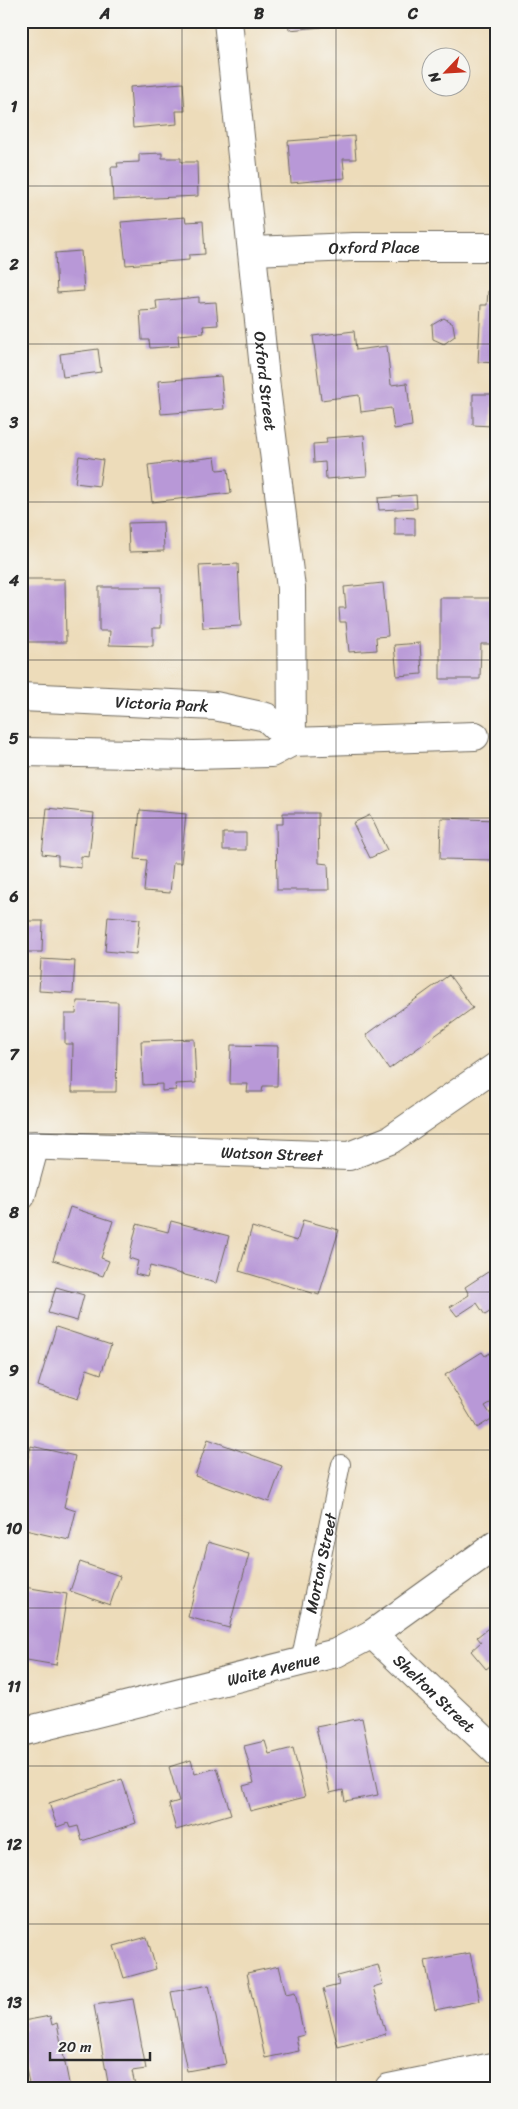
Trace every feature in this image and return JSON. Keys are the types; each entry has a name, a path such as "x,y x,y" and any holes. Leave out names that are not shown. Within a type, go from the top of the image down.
{"street":[{"name":"Oxford Street","path":"228,21 252,251 291,588 292,742"},
{"name":"Oxford Place","path":"252,251 354,247 497,248"},
{"name":"Victoria Park","path":"21,697 216,706 266,716 292,742"},
{"path":"21,752 271,753 292,742 475,736"},
{"name":"Watson Street","path":"28,1145 349,1156 390,1140 497,1066"},
{"path":"21,1196 28,1145"},
{"name":"Waite Avenue","path":"21,1732 336,1653 372,1634 497,1544"},
{"name":"Shelton Street","path":"372,1634 497,1752"},
{"path":"389,2088 497,2066"}],"lane":[{"name":"Morton Street","path":"300,1662 341,1464"}],"building":[{"path":"288,21 321,21 322,27 289,30"},
{"path":"183,83 185,111 176,111 177,124 133,128 130,87"},
{"path":"354,136 356,159 343,159 345,178 291,183 288,141"},
{"path":"162,153 162,158 181,158 181,162 197,162 198,196 113,200 111,167 118,167 117,163 139,162 139,154"},
{"path":"185,217 186,222 203,221 205,254 189,255 189,260 126,265 121,222"},
{"path":"81,251 84,291 57,293 55,253"},
{"path":"488,291 497,291 497,363 478,362 481,305 487,305"},
{"path":"199,297 199,303 216,302 218,325 203,326 204,333 178,335 179,346 150,348 149,340 142,340 140,311 157,310 156,301"},
{"path":"444,318 453,324 455,336 444,344 433,339 432,325"},
{"path":"354,331 356,350 387,346 391,385 407,383 412,426 394,429 391,408 361,412 359,395 321,400 313,336"},
{"path":"98,349 101,372 63,377 60,354"},
{"path":"221,376 224,409 161,414 158,381"},
{"path":"473,394 493,394 492,426 473,425"},
{"path":"364,435 367,476 326,479 325,462 314,463 313,444 327,443 326,438"},
{"path":"79,456 103,460 99,486 75,483"},
{"path":"215,457 217,470 228,469 231,493 152,502 148,465"},
{"path":"416,495 417,508 379,510 378,498"},
{"path":"395,517 415,518 415,535 395,535"},
{"path":"163,522 164,551 129,552 128,523"},
{"path":"21,535 26,536 24,565 21,564"},
{"path":"238,564 241,626 203,628 199,566"},
{"path":"21,579 65,579 66,642 21,642"},
{"path":"383,583 388,636 376,637 377,650 349,652 346,622 340,622 339,608 346,608 344,587"},
{"path":"99,587 161,587 161,628 153,628 153,646 109,645 110,631 99,631"},
{"path":"440,598 497,598 497,644 481,644 480,679 440,679"},
{"path":"420,643 422,674 397,676 394,645"},
{"path":"47,808 94,813 89,857 81,856 81,868 58,865 58,856 42,854"},
{"path":"140,810 186,814 181,863 173,863 170,893 144,891 147,860 135,859"},
{"path":"283,813 318,813 319,863 328,864 329,890 277,890 276,824 283,824"},
{"path":"370,815 387,850 370,858 353,823"},
{"path":"441,818 497,820 497,860 440,859"},
{"path":"223,833 246,833 246,850 223,850"},
{"path":"108,916 140,919 136,954 105,951"},
{"path":"21,921 43,921 42,952 21,952"},
{"path":"41,959 75,961 73,993 39,991"},
{"path":"449,975 473,1008 389,1069 366,1035"},
{"path":"77,1001 118,1002 116,1092 72,1092 73,1044 65,1044 65,1014 76,1014"},
{"path":"194,1039 196,1083 175,1084 176,1090 162,1091 162,1084 143,1085 141,1041"},
{"path":"231,1045 278,1046 277,1086 263,1086 262,1092 247,1092 248,1084 230,1084"},
{"path":"70,1207 113,1221 101,1258 109,1261 103,1276 53,1260"},
{"path":"303,1220 339,1230 319,1295 239,1271 252,1227 297,1241"},
{"path":"171,1221 229,1236 216,1283 150,1266 147,1277 135,1274 138,1261 129,1258 137,1224 168,1232"},
{"path":"497,1266 497,1307 485,1315 477,1303 457,1316 450,1307 469,1295 465,1287"},
{"path":"56,1287 84,1295 77,1321 48,1313"},
{"path":"56,1327 111,1345 101,1374 87,1369 78,1399 38,1386"},
{"path":"497,1349 497,1399 485,1406 493,1418 477,1428 445,1375 482,1352 485,1356"},
{"path":"208,1439 282,1466 269,1502 195,1476"},
{"path":"31,1446 75,1456 64,1507 76,1511 69,1540 21,1529 21,1486"},
{"path":"208,1542 249,1554 229,1628 188,1617"},
{"path":"80,1562 120,1576 110,1605 70,1591"},
{"path":"24,1587 67,1594 56,1665 21,1659 23,1630 21,1630 21,1603"},
{"path":"497,1621 497,1661 486,1669 471,1651 481,1642 477,1637"},
{"path":"362,1718 378,1795 345,1801 343,1790 330,1793 316,1727"},
{"path":"265,1741 269,1754 293,1748 305,1797 250,1811 243,1786 254,1783 244,1746"},
{"path":"191,1760 195,1774 217,1768 231,1814 176,1830 169,1804 179,1801 169,1767"},
{"path":"122,1779 136,1823 82,1841 78,1826 70,1828 68,1823 57,1827 49,1803"},
{"path":"147,1937 156,1969 124,1978 114,1946"},
{"path":"470,1953 480,2001 435,2010 425,1961"},
{"path":"378,1965 383,1984 373,1987 386,2034 338,2047 323,1989 339,1985 337,1976"},
{"path":"279,1966 286,1994 295,1992 304,2035 296,2037 299,2051 265,2058 247,1973"},
{"path":"209,1985 226,2064 187,2071 171,1992"},
{"path":"133,1999 146,2069 132,2071 135,2085 109,2088 94,2005"},
{"path":"50,2016 52,2025 57,2023 70,2088 30,2088 21,2045 21,2031 25,2030 23,2021"}]}
